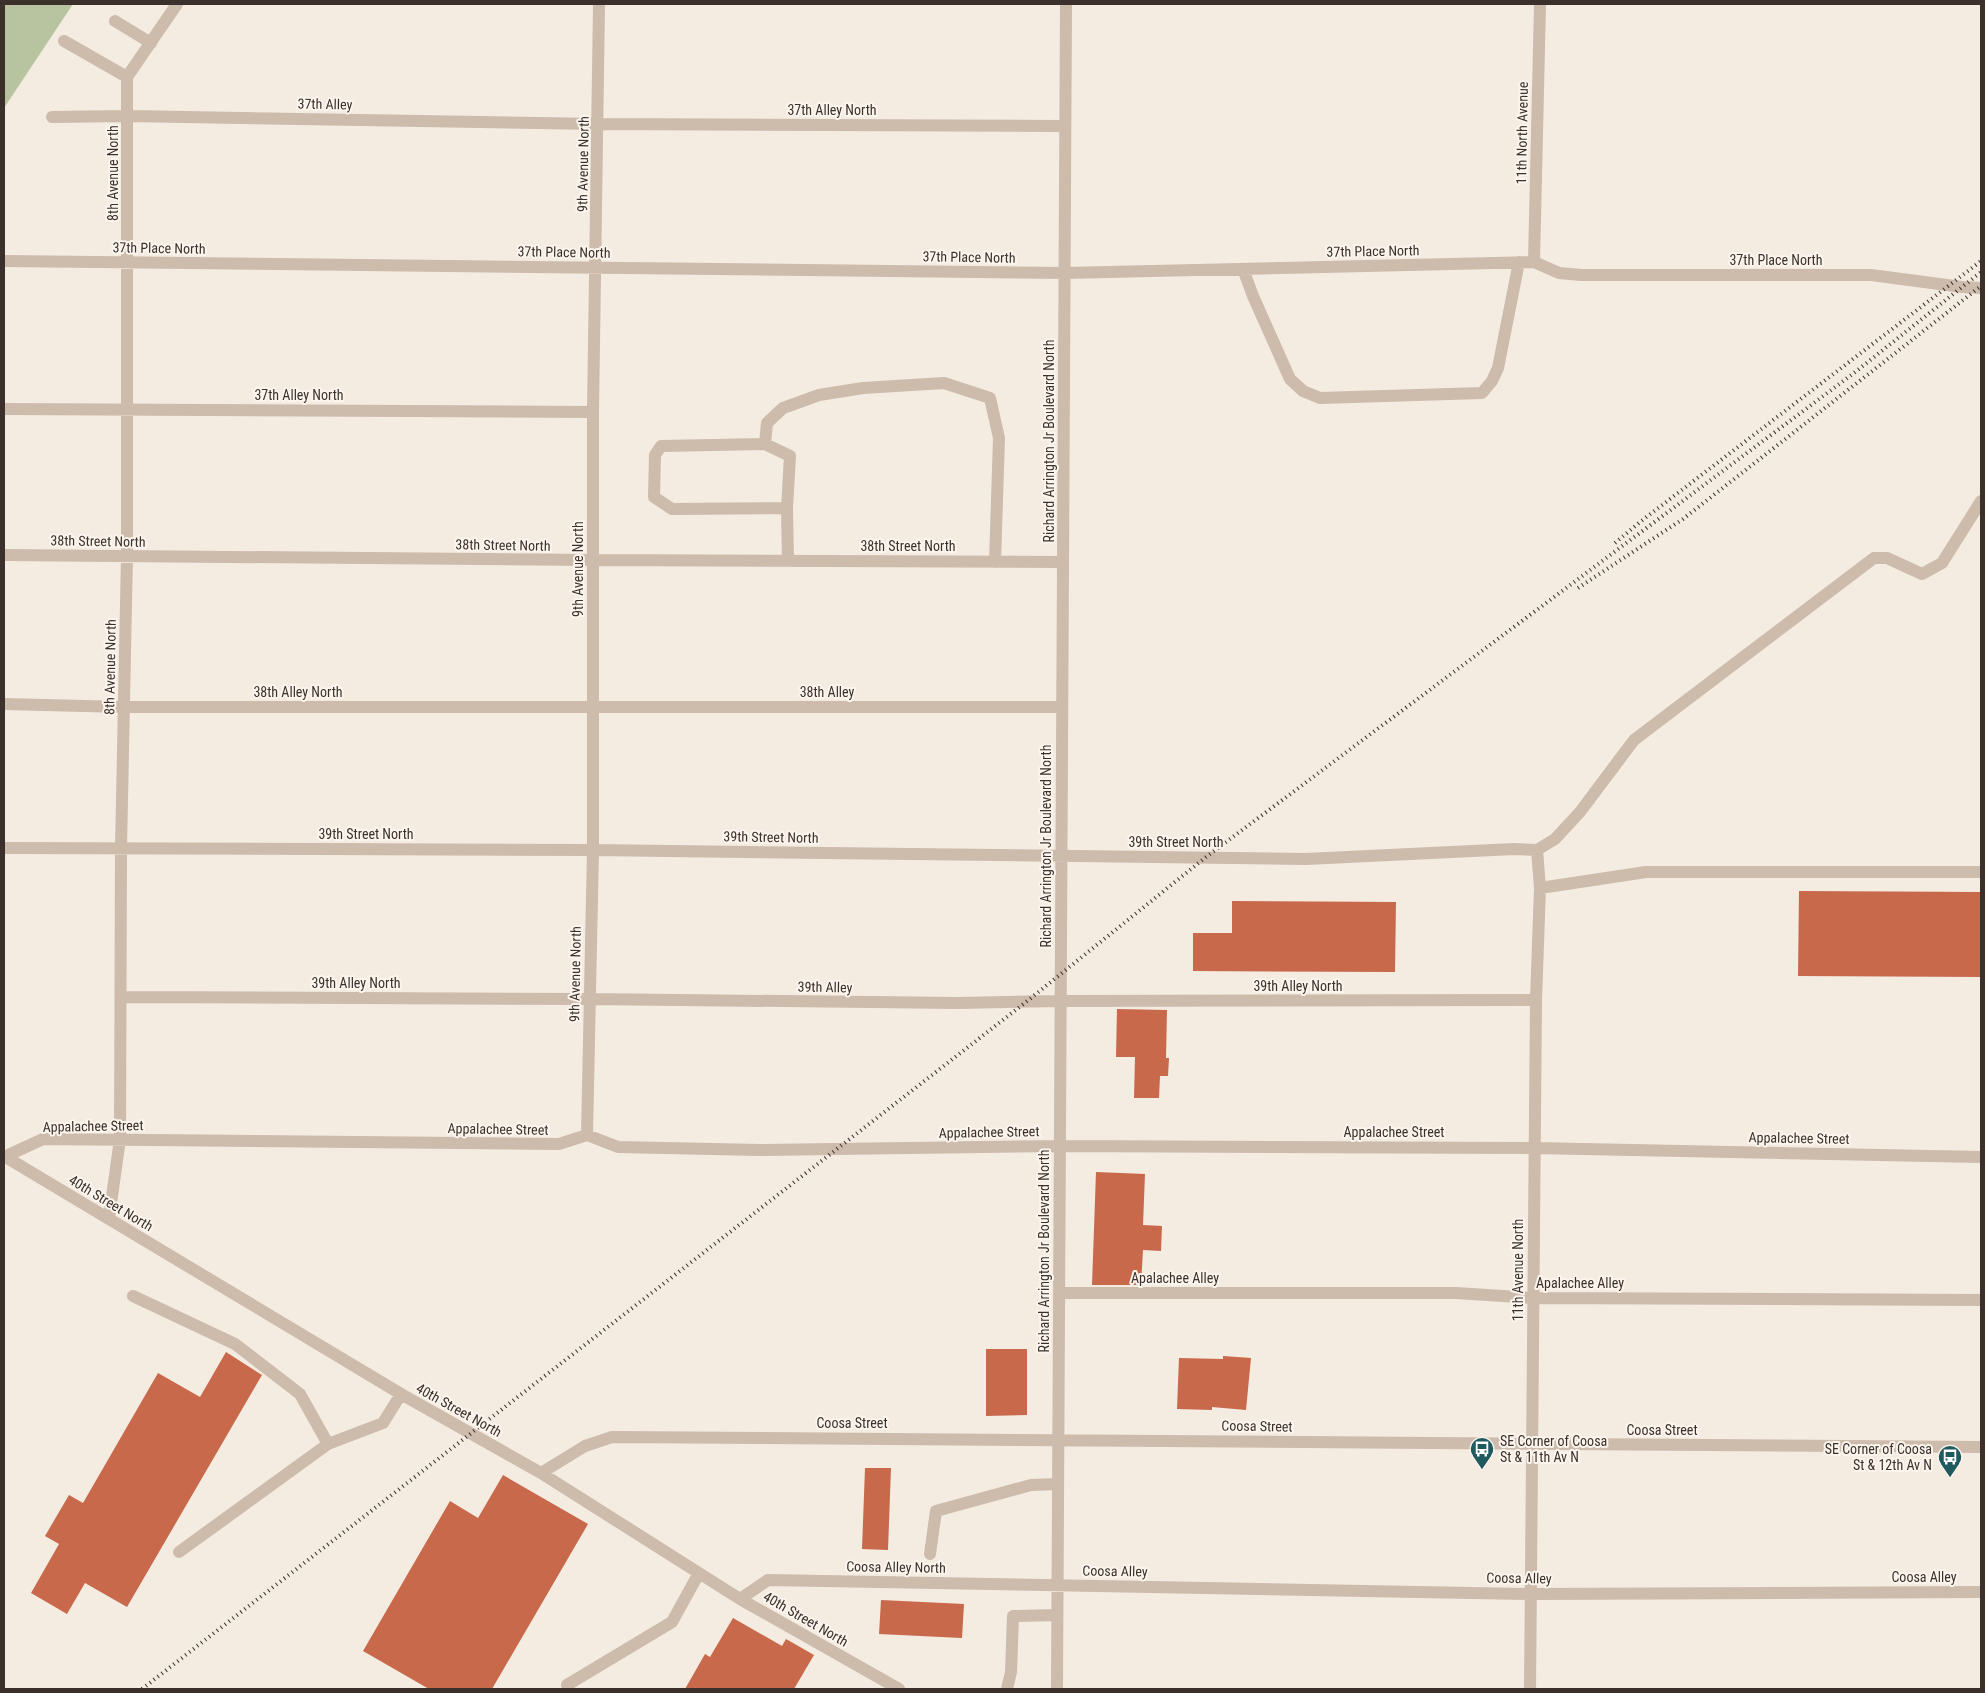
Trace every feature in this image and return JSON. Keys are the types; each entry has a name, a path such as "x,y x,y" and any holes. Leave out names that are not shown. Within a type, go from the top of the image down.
{"street":[{"path":"64,41 127,78 178,4"},
{"name":"9th Avenue North","path":"588,1135 593,850 593,412 599,4"},
{"name":"Richard Arrington Jr Boulevard North","path":"1056,1689 1066,4"},
{"name":"11th North Avenue","path":"1534,262 1540,4"},
{"path":"115,21 151,43"},
{"name":"8th Avenue North","path":"109,1218 120,1139 122,997 121,848 127,556 127,78"},
{"name":"37th Alley","path":"52,117 128,116 598,124"},
{"name":"37th Alley North","path":"598,124 1066,126"},
{"name":"37th Place North","path":"4,261 1064,273 1534,262 1560,273 1574,274 1871,275 1981,288"},
{"path":"1243,269 1290,379 1303,391 1320,398 1482,393 1492,381 1498,368 1519,262"},
{"path":"765,444 767,423 782,408 819,395 863,388 944,383 990,398 999,438 995,562"},
{"name":"37th Alley North","path":"4,409 593,412"},
{"path":"787,508 672,509 654,497 655,454 661,446 765,444 790,456 787,508 788,561"},
{"path":"1537,850 1555,839 1574,819 1634,740 1874,558 1887,558 1922,574 1942,563 1981,501"},
{"name":"38th Street North","path":"4,554 593,560 1063,562"},
{"name":"38th Alley North","path":"4,704 592,707"},
{"name":"38th Alley","path":"592,707 1062,707"},
{"name":"39th Street North","path":"4,848 593,850 1306,859 1514,849 1537,850"},
{"name":"11th Avenue North","path":"1530,1689 1534,1148 1540,888 1537,850"},
{"path":"1540,888 1646,872 1981,872"},
{"name":"39th Alley North","path":"122,997 590,999"},
{"name":"39th Alley","path":"590,999 958,1003 1060,1001"},
{"name":"39th Alley North","path":"1060,1001 1536,1000"},
{"name":"Appalachee Street","path":"4,1156 43,1139 559,1144 588,1135 618,1147 770,1150 1060,1146 1534,1148 1981,1157"},
{"name":"40th Street North","path":"4,1156 402,1394 541,1473 740,1599 899,1689"},
{"name":"Apalachee Alley","path":"1059,1293 1456,1293 1533,1298 1981,1300"},
{"path":"133,1296 235,1344 300,1394 328,1444"},
{"path":"179,1552 328,1444 383,1423 402,1394"},
{"name":"Coosa Street","path":"541,1473 585,1446 612,1437 1981,1447"},
{"path":"930,1554 936,1511 1031,1484 1058,1484"},
{"path":"567,1685 672,1622 699,1572"},
{"name":"Coosa Alley North","path":"740,1599 768,1580 1057,1585"},
{"name":"Coosa Alley","path":"1057,1585 1530,1594 1981,1592"},
{"path":"1006,1689 1011,1672 1013,1616 1057,1616"}],"green space":[{"path":"4,4 73,4 4,108"}],"building":[{"path":"1799,891 1981,892 1981,977 1798,976"},
{"path":"1232,901 1396,902 1395,972 1193,971 1193,933 1232,933"},
{"path":"1117,1009 1167,1010 1166,1058 1169,1058 1168,1076 1160,1076 1159,1098 1134,1098 1135,1057 1116,1057"},
{"path":"1096,1172 1145,1174 1143,1225 1162,1226 1161,1251 1143,1250 1141,1285 1092,1285"},
{"path":"986,1349 1027,1349 1027,1415 986,1416"},
{"path":"226,1352 262,1375 127,1607 85,1583 67,1614 31,1593 59,1544 45,1536 69,1495 83,1503 158,1373 200,1397"},
{"path":"1223,1356 1251,1358 1246,1410 1212,1407 1212,1410 1177,1409 1179,1358 1223,1359"},
{"path":"865,1468 891,1468 888,1550 862,1549"},
{"path":"503,1475 588,1524 492,1689 429,1689 363,1651 450,1501 478,1518"},
{"path":"881,1600 964,1604 962,1638 879,1634"},
{"path":"733,1618 782,1646 786,1639 814,1655 794,1689 685,1689 705,1654 710,1657"}],"railway":[{"path":"1615,543 1981,261"},
{"path":"142,1689 1026,1002 1206,857 1854,373 1981,272"},
{"path":"1578,588 1683,519 1981,286"}],"place":[{"name":"SE Corner of Coosa St & 11th Av N","path":"1482,1470"},
{"name":"SE Corner of Coosa St & 12th Av N","path":"1950,1478"}]}
